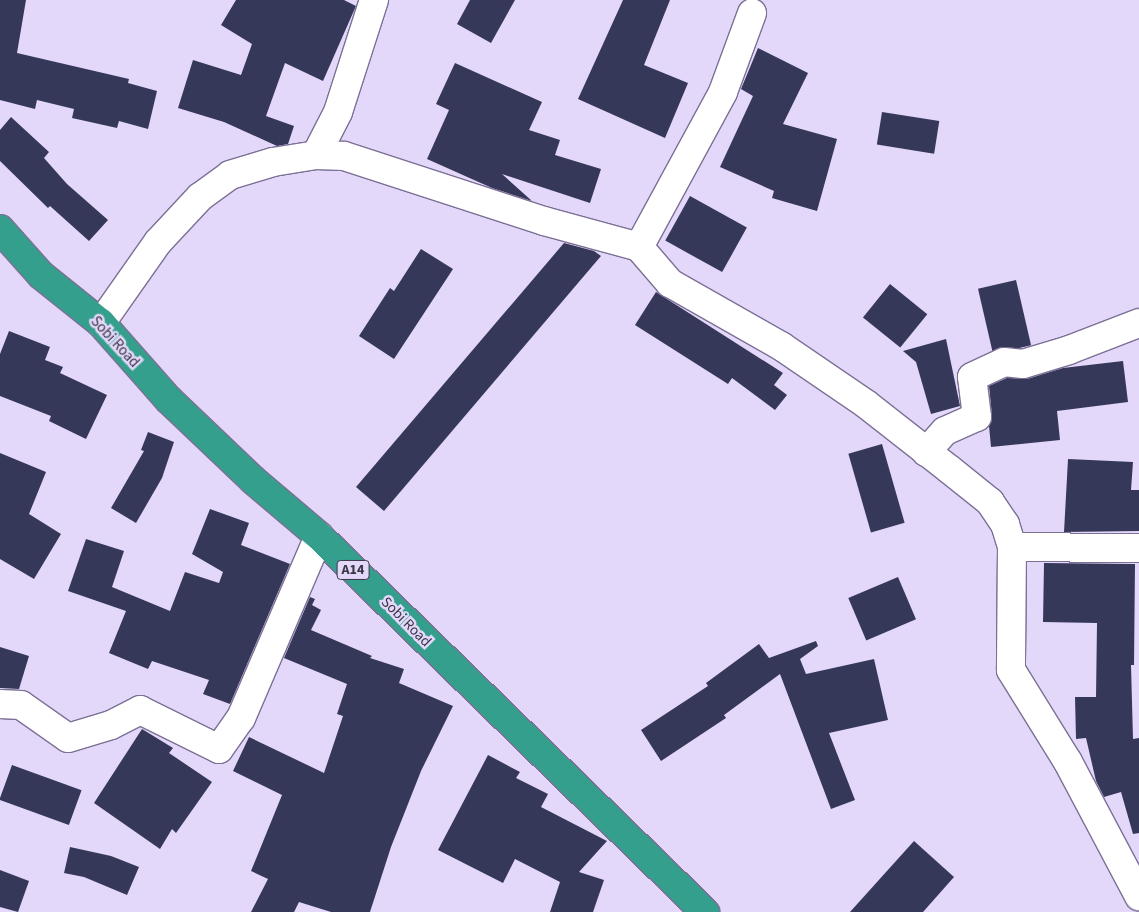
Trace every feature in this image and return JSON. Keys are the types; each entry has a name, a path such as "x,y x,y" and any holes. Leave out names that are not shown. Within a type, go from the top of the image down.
{"highway":[{"name":"Sobi Road","path":"0,229 41,275 101,323 168,399 253,480 319,536 705,912"}],"street":[{"path":"316,155 338,112 374,0"},
{"path":"639,247 723,92 752,12"},
{"path":"101,323 158,242 200,197 230,175 273,162 316,155 344,156 385,167 544,221 639,247 670,283 781,346 866,404 990,502 1005,524 1012,547 1011,670 1068,762 1139,896"},
{"path":"926,452 945,430 977,417 972,377 1004,362 1023,364 1069,350 1139,323"},
{"path":"0,704 21,705 68,738 112,726 140,710 220,748 241,718 319,536"},
{"path":"1012,547 1139,548"}],"building":[{"path":"0,0 26,0 17,53 129,79 128,83 157,91 148,129 119,121 117,128 72,118 74,109 37,100 35,109 0,100"},
{"path":"236,0 344,0 356,6 323,81 285,63 266,116 294,126 288,144 277,146 224,122 178,108 193,60 241,75 252,44 221,25"},
{"path":"470,0 515,0 491,43 457,24"},
{"path":"623,0 670,0 644,65 688,83 665,138 578,99"},
{"path":"758,48 808,73 783,124 837,139 817,211 772,198 774,191 720,167 753,96 741,89"},
{"path":"455,63 542,102 529,130 560,140 555,155 601,169 590,203 502,174 532,201 492,188 427,159 449,110 436,104"},
{"path":"882,112 939,121 934,154 877,145"},
{"path":"11,117 49,152 44,158 67,184 108,220 89,241 50,206 48,208 0,161 0,130"},
{"path":"690,196 747,228 722,272 665,241"},
{"path":"564,243 594,251 601,256 384,511 356,487"},
{"path":"421,249 453,269 394,359 359,336 390,288 394,291"},
{"path":"1016,280 1031,345 993,354 978,289"},
{"path":"890,284 927,314 900,348 863,317"},
{"path":"656,292 783,373 774,385 787,395 775,410 732,378 728,384 635,325"},
{"path":"9,331 50,347 45,360 63,367 60,373 107,395 86,439 49,421 51,416 0,396 0,354"},
{"path":"946,339 960,406 931,414 916,362 903,351"},
{"path":"1123,361 1128,402 1057,411 1060,440 991,447 989,426 992,415 989,386 1007,378 1027,379 1063,368"},
{"path":"148,432 174,442 162,478 136,523 111,508 144,451 141,450"},
{"path":"882,444 905,523 871,532 848,454"},
{"path":"0,453 46,472 29,514 61,534 34,579 0,559"},
{"path":"1068,459 1133,462 1131,490 1139,490 1139,531 1064,532"},
{"path":"210,509 249,523 241,545 290,564 230,704 203,694 209,680 152,661 148,669 109,653 126,611 68,591 86,539 124,551 112,587 170,611 185,572 219,583 223,572 192,554"},
{"path":"1044,563 1135,564 1134,665 1131,665 1133,739 1139,738 1139,833 1133,834 1121,792 1104,797 1096,781 1086,738 1076,739 1075,697 1096,697 1097,623 1043,622"},
{"path":"898,577 916,619 866,640 848,598"},
{"path":"310,597 315,599 312,605 321,610 311,630 372,656 370,658 404,669 399,683 453,706 421,771 391,847 370,912 331,912 299,902 294,912 251,912 268,879 251,871 282,795 233,771 249,737 324,773 343,716 337,714 347,684 284,658"},
{"path":"816,641 818,646 800,659 806,674 874,659 888,720 829,733 855,800 831,809 780,674 724,715 726,718 661,761 641,730 708,686 706,683 759,644 769,658"},
{"path":"0,647 29,656 19,689 0,688"},
{"path":"142,729 173,748 169,753 212,782 176,833 172,829 160,849 94,803"},
{"path":"488,755 520,772 516,778 548,794 541,807 607,841 579,872 604,880 593,912 550,912 560,882 515,859 503,883 438,850"},
{"path":"12,765 82,790 69,825 0,800"},
{"path":"914,841 954,877 923,912 850,912"},
{"path":"70,847 111,856 139,867 127,895 84,877 64,873"},
{"path":"0,870 29,881 18,912 0,907"}]}
